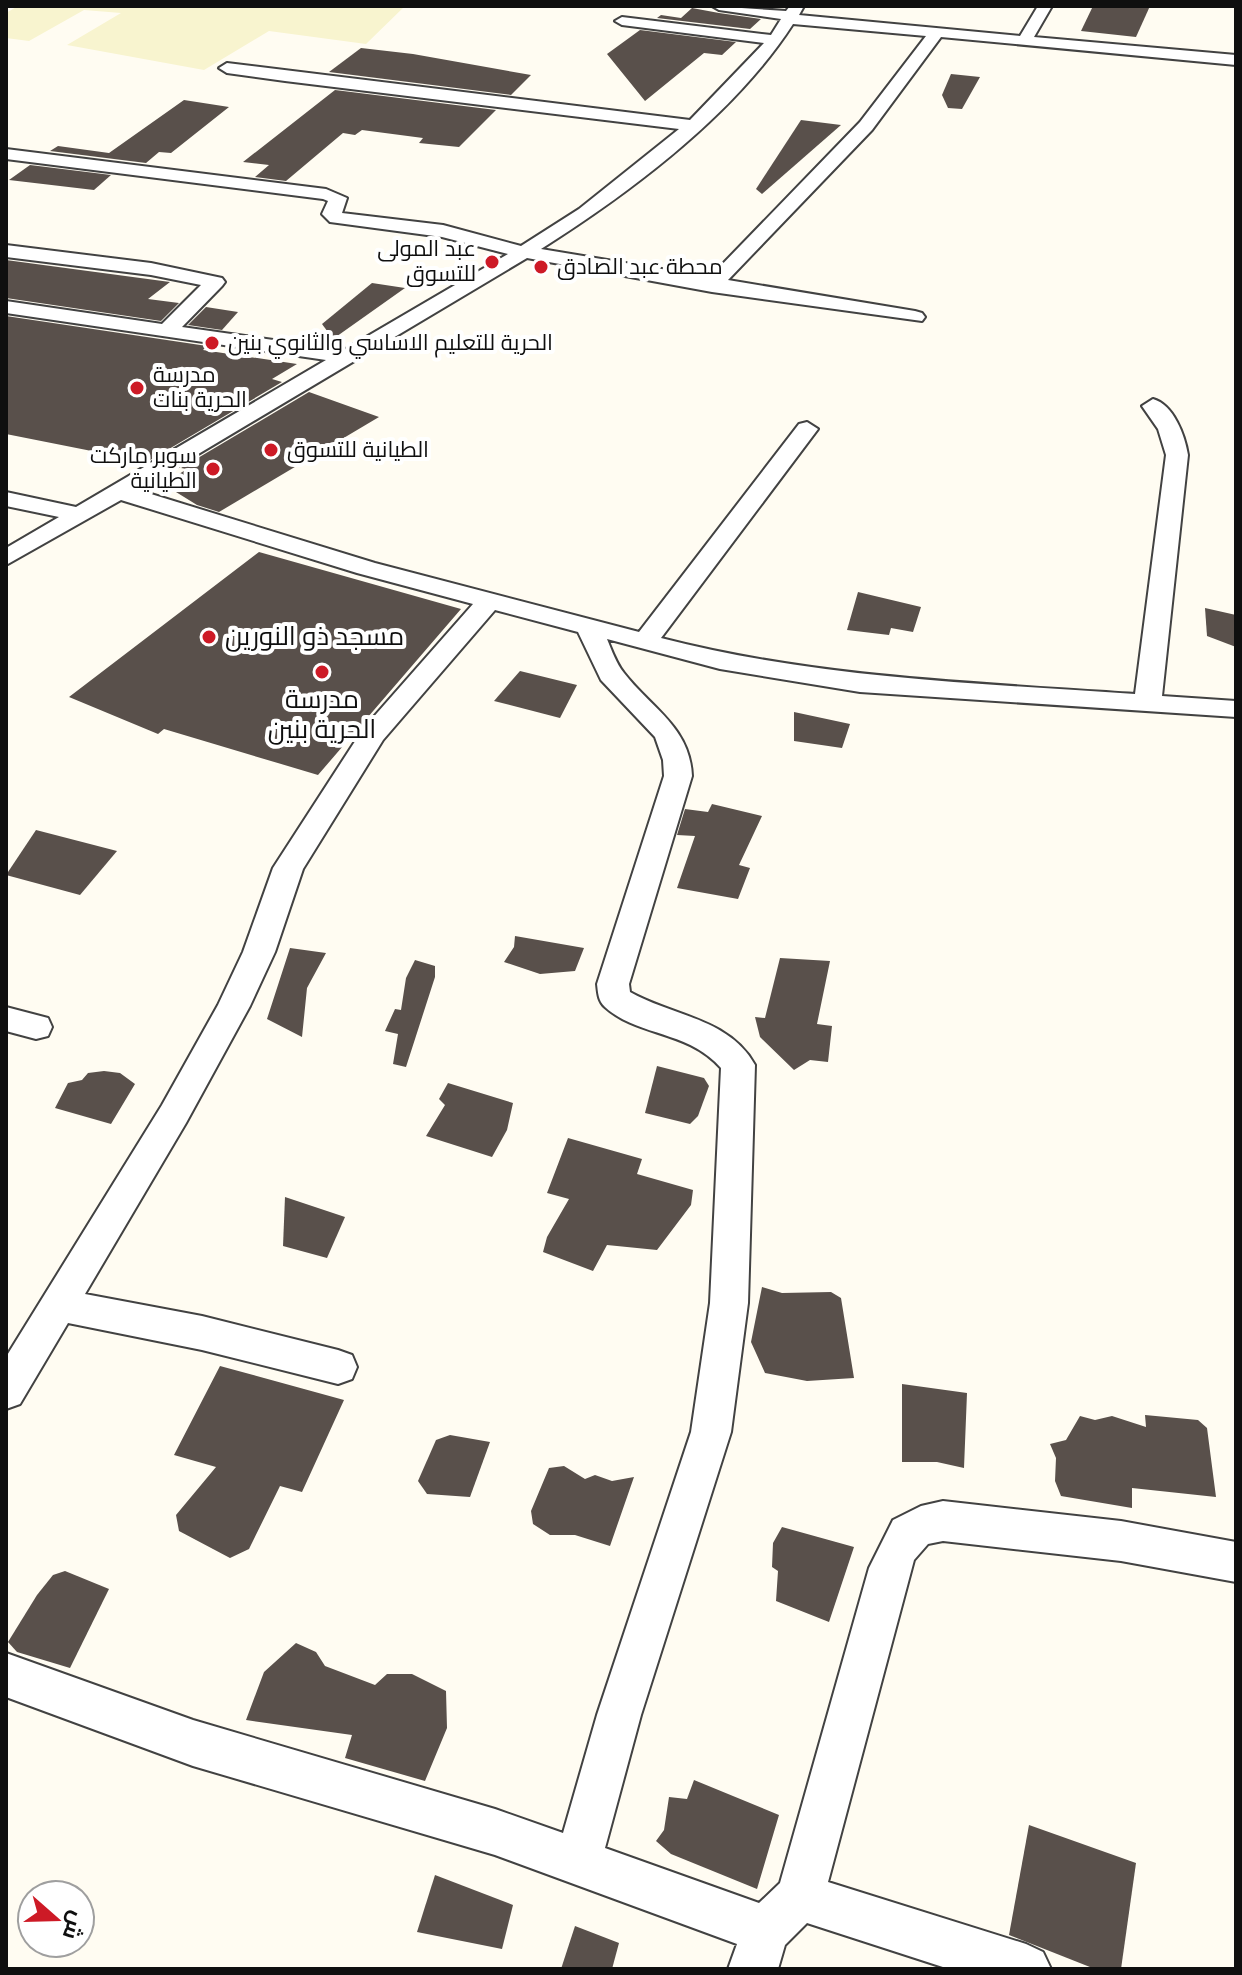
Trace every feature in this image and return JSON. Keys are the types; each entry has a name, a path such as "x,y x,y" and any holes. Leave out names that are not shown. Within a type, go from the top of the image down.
{"street":[{"path":"719,6 936,33 1236,60"},
{"path":"1024,41 1045,6"},
{"path":"6,558 592,208 694,126 775,40 793,14"},
{"path":"622,21 775,40"},
{"path":"712,286 866,126 936,33"},
{"path":"227,68 434,97 497,100 694,126"},
{"path":"6,154 326,194 338,198 331,214 337,218 443,231 523,252 712,286 915,317"},
{"path":"6,251 151,269 215,282 167,330"},
{"path":"6,307 346,357"},
{"path":"1147,705 1177,455 1176,440 1153,406"},
{"path":"644,642 807,429"},
{"path":"119,492 366,568 720,661 860,684 1236,709"},
{"path":"6,499 78,514"},
{"path":"6,1392 174,1114 234,1006 259,952 288,868 373,735 491,599"},
{"path":"578,1862 624,1700 711,1432 729,1303 738,1065 727,1050 687,1025 630,1008 615,998 613,984 678,776 680,758 667,733 612,677 590,629"},
{"path":"58,1305 187,1330 338,1367"},
{"path":"6,1675 193,1743 495,1832 578,1862 760,1949 800,1897 890,1568 902,1538 917,1525 943,1521 1121,1541 1236,1562"},
{"path":"800,1897 1026,1969"}],"shaded area":[{"path":"18,6 405,6 366,44 269,31 204,70 67,45 121,13 84,10 29,41 6,38 6,13"}],"building":[{"path":"1093,6 1150,6 1136,37 1081,31"},
{"path":"692,8 761,19 750,29 657,18 661,15 681,18"},
{"path":"640,30 736,42 722,55 704,53 645,101 607,54"},
{"path":"361,48 531,75 511,95 329,72"},
{"path":"951,74 980,77 962,109 948,108 942,95"},
{"path":"335,90 496,110 459,147 419,143 423,138 362,130 355,135 343,133 286,181 255,177 269,165 243,162"},
{"path":"184,100 229,107 171,153 159,152 146,163 50,151 58,146 109,153"},
{"path":"801,120 841,125 762,194 756,189"},
{"path":"30,165 111,175 94,190 9,180"},
{"path":"6,260 170,282 148,299 179,303 161,321 6,298"},
{"path":"372,283 405,288 333,339 322,324"},
{"path":"206,307 238,312 222,330 188,325"},
{"name":"مدرسة الحرية بنات","path":"6,316 207,346 203,350 297,364 272,379 282,382 147,462 6,434"},
{"name":"الطيانية للتسوق","path":"309,392 379,417 219,512 197,505 163,484 187,469 181,468"},
{"path":"259,552 461,609 318,775 164,729 158,734 69,697"},
{"path":"858,592 921,607 913,632 891,628 889,635 847,630"},
{"path":"1205,608 1236,615 1236,647 1207,636"},
{"path":"520,671 577,685 560,718 494,701"},
{"path":"794,712 850,724 842,748 794,741"},
{"path":"712,804 762,816 739,865 750,868 738,899 677,888 695,836 677,835 685,809 708,812"},
{"path":"36,830 117,851 80,895 6,875"},
{"path":"515,936 584,948 575,971 540,974 504,962 514,947"},
{"path":"290,948 326,953 307,988 302,1037 267,1019"},
{"path":"780,958 830,961 817,1024 832,1026 828,1062 810,1060 794,1070 760,1037 755,1017 765,1018"},
{"path":"415,960 435,966 435,977 406,1067 393,1064 398,1034 385,1031 395,1009 401,1010 406,978"},
{"path":"657,1066 704,1078 709,1086 698,1116 690,1124 645,1113"},
{"path":"88,1073 120,1073 135,1084 111,1124 55,1108 68,1083 82,1080"},
{"path":"448,1083 513,1103 507,1130 492,1157 426,1136 445,1105 439,1099"},
{"path":"568,1138 642,1159 637,1174 693,1190 691,1205 657,1250 607,1245 593,1271 543,1252 547,1237 569,1199 547,1193"},
{"path":"285,1197 345,1217 327,1258 283,1246"},
{"path":"762,1287 782,1293 831,1292 841,1298 854,1378 807,1381 765,1373 751,1342"},
{"path":"220,1366 344,1400 302,1492 280,1486 249,1549 230,1558 179,1531 176,1515 216,1467 174,1455"},
{"path":"902,1384 967,1393 964,1468 937,1462 902,1462"},
{"path":"1145,1415 1198,1420 1207,1428 1216,1497 1132,1488 1132,1508 1061,1496 1055,1481 1056,1458 1050,1444 1066,1440 1080,1416 1095,1420 1112,1416 1146,1427"},
{"path":"450,1435 490,1442 470,1497 427,1494 418,1481 436,1440"},
{"path":"564,1466 585,1479 595,1475 612,1481 634,1477 610,1546 575,1535 550,1535 533,1524 531,1511 549,1468"},
{"path":"782,1527 854,1547 829,1622 776,1601 778,1571 772,1567 773,1543"},
{"path":"65,1571 109,1589 70,1668 17,1652 8,1642 53,1575"},
{"path":"296,1643 316,1652 325,1666 375,1685 387,1674 412,1674 446,1691 447,1728 425,1781 345,1758 352,1735 246,1720 264,1672"},
{"path":"694,1780 779,1815 757,1889 671,1854 656,1841 664,1830 669,1797 687,1799"},
{"path":"1029,1825 1136,1863 1121,1969 1095,1969 1009,1935"},
{"path":"435,1875 513,1905 502,1949 417,1932"},
{"path":"575,1926 619,1943 612,1969 561,1969"}],"place":[{"name":"عبد المولى للتسوق","path":"492,262"},
{"name":"محطة عبد الصادق","path":"541,267"},
{"name":"الحرية للتعليم الاساسي والثانوي بنين","path":"212,343"},
{"name":"مدرسة الحرية بنات","path":"137,388"},
{"name":"الطيانية للتسوق","path":"271,450"},
{"name":"سوبر ماركت الطيانية","path":"213,469"},
{"name":"مسجد ذو النورين","path":"209,637"},
{"name":"مدرسة الحرية بنين","path":"322,672"}]}
